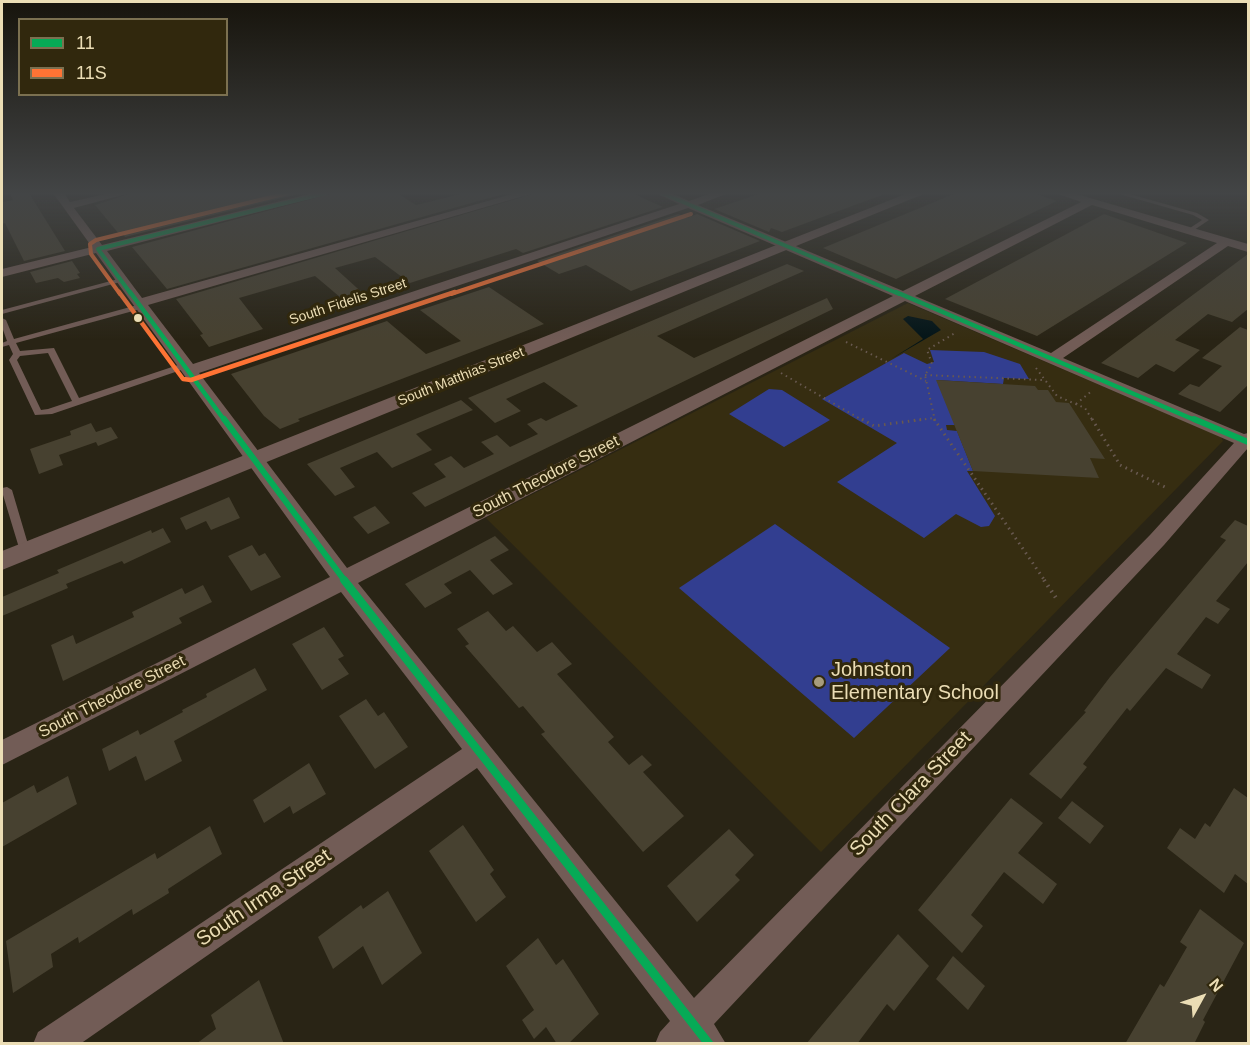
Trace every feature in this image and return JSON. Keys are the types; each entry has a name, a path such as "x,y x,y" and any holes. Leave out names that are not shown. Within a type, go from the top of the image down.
{"street":[{"path":"93,242 253,461 344,580 709,1044"},
{"path":"2,273 128,242"},
{"path":"140,304 359,242"},
{"name":"South Fidelis Street","path":"186,369 575,242"},
{"path":"775,242 904,296 1047,361 1248,440"},
{"name":"South Matthias Street","path":"2,561 800,242"},
{"name":"South Theodore Street","path":"2,753 1011,242"},
{"path":"1047,361 1226,242 1248,248"},
{"name":"South Clara Street","path":"672,1044 1157,540 1248,440"},
{"name":"South Irma Street","path":"50,1044 479,752"}],"lane":[{"path":"2,312 122,280"},
{"path":"2,345 140,304"},
{"path":"3,325 17,354"},
{"path":"77,402 51,350 17,354 13,360 38,413 50,412 186,369"},
{"path":"2,492 7,490 25,551"}],"path":[{"path":"962,329 927,350 932,364 925,375 933,418 1056,598"},
{"path":"842,340 926,381"},
{"path":"1047,361 1036,368 1044,381 1057,396 1085,408 1120,465 1167,488"},
{"path":"778,372 874,426 933,418"},
{"path":"925,375 1044,381"}],"shaded area":[{"name":"Johnston Elementary School","path":"908,303 1221,437 1223,441 821,852 486,518"},
{"path":"908,316 932,321 941,330 891,359 923,339 903,319"},
{"path":"930,350 984,352 1020,364 1029,379 1004,378 1003,384 937,380 955,425 946,425 947,430 957,431 973,471 967,471 995,516 989,526 981,527 956,514 924,538 837,482 897,443 822,399 904,353 927,364 934,362"},
{"path":"769,389 782,390 830,420 784,447 729,414"},
{"path":"775,524 950,648 854,738 679,588"}],"building":[{"path":"14,242 59,242 65,251 24,261"},
{"path":"152,242 334,242 167,289 132,247"},
{"path":"370,242 557,242 523,253 516,249 410,283 375,257 335,268 367,297 347,303 315,276 239,298 263,329 209,347 200,335 203,334 176,299"},
{"path":"595,242 758,242 631,291 586,265 559,274 537,261"},
{"path":"838,242 973,242 896,279 823,248"},
{"path":"1052,242 1187,243 1037,336 945,299"},
{"path":"1248,254 1248,309 1232,322 1208,314 1175,340 1200,350 1174,372 1156,364 1138,378 1101,363"},
{"path":"72,261 80,273 77,274 80,278 64,282 58,278 36,283 30,272"},
{"path":"787,264 804,271 657,336 694,358 827,298 833,309 425,507 412,493 446,477 434,464 451,456 464,468 494,454 481,442 497,435 510,447 538,434 527,424 541,418 546,421 578,406 544,382 506,399 521,411 495,423 468,398"},
{"path":"489,287 544,324 298,419 300,421 280,429 264,416 231,374 387,321 426,354 461,341 420,310"},
{"path":"1240,327 1248,330 1248,385 1220,412 1178,394 1190,384 1199,387 1222,366 1202,358"},
{"path":"936,380 1035,386 1038,390 1048,390 1056,402 1069,403 1105,459 1090,458 1099,478 973,471"},
{"path":"461,400 473,410 416,434 432,450 392,468 377,452 340,468 355,487 335,496 307,464"},
{"path":"91,423 96,432 111,427 118,438 98,446 96,442 59,455 63,465 39,474 30,449 71,435 70,431"},
{"path":"229,497 240,518 211,530 206,521 186,530 180,518"},
{"path":"375,506 390,523 368,534 353,517"},
{"path":"1235,520 1248,526 1248,562 1216,601 1230,609 1218,624 1206,617 1177,654 1211,675 1202,689 1166,668 1130,711 1127,708 1083,764 1087,767 1061,799 1029,774 1086,712 1084,711 1110,677 1226,540 1220,537"},
{"path":"163,528 171,542 124,564 122,561 66,584 68,588 2,616 2,597 59,573 57,570 151,530 152,533"},
{"path":"495,536 509,550 490,560 513,584 493,595 470,570 444,584 452,593 425,608 405,584"},
{"path":"252,545 259,556 265,553 281,577 251,591 228,556"},
{"path":"203,585 212,602 179,618 182,623 63,681 51,645 73,635 76,644 134,617 132,612 182,588 185,594"},
{"path":"488,611 506,631 513,626 537,652 552,642 572,664 557,674 614,737 608,742 629,765 642,755 652,765 643,772 684,816 643,852 541,734 545,732 523,706 519,708 465,646 469,644 457,629"},
{"path":"324,627 344,656 338,659 349,674 322,690 292,644"},
{"path":"255,668 267,690 174,741 182,761 145,781 136,756 109,771 102,749 138,730 140,735 183,712 182,710 207,697 206,694"},
{"path":"366,699 378,716 384,712 408,747 375,769 339,716"},
{"path":"309,763 326,794 293,814 290,806 264,823 253,800"},
{"path":"68,776 77,804 2,847 2,803 34,785 37,793"},
{"path":"1234,788 1248,798 1248,884 1235,874 1224,893 1167,848 1180,828 1195,839 1205,823 1210,827"},
{"path":"1011,798 1043,823 1018,853 1057,884 1043,904 1004,872 971,915 983,926 962,953 918,910"},
{"path":"1072,801 1104,826 1090,844 1058,818"},
{"path":"463,825 494,870 490,874 506,897 476,922 429,851"},
{"path":"210,826 222,854 168,889 169,893 133,915 132,909 79,943 78,937 51,954 53,967 13,993 6,941 155,853 157,859"},
{"path":"729,829 754,855 735,875 740,880 697,922 667,886"},
{"path":"388,891 422,953 382,985 363,946 333,969 318,937 361,905 363,909"},
{"path":"1200,909 1244,943 1203,1020 1205,1022 1194,1044 1125,1044 1160,984 1164,987 1187,947 1180,942"},
{"path":"898,934 929,966 894,1011 887,1004 857,1044 806,1044"},
{"path":"538,938 556,965 563,959 599,1014 568,1044 557,1044 546,1027 534,1039 522,1020 534,1010 506,966"},
{"path":"953,956 985,986 968,1010 936,979"},
{"path":"259,980 284,1044 196,1044 216,1029 211,1015"}],"transit line":[{"name":"11S","path":"93,242 90,244 91,254 183,379 191,380 607,242"},
{"name":"11","path":"127,242 98,249 333,566 709,1044"},
{"name":"11","path":"777,242 1248,442"}],"place":[{"name":"Johnston Elementary School","path":"819,682"}]}
